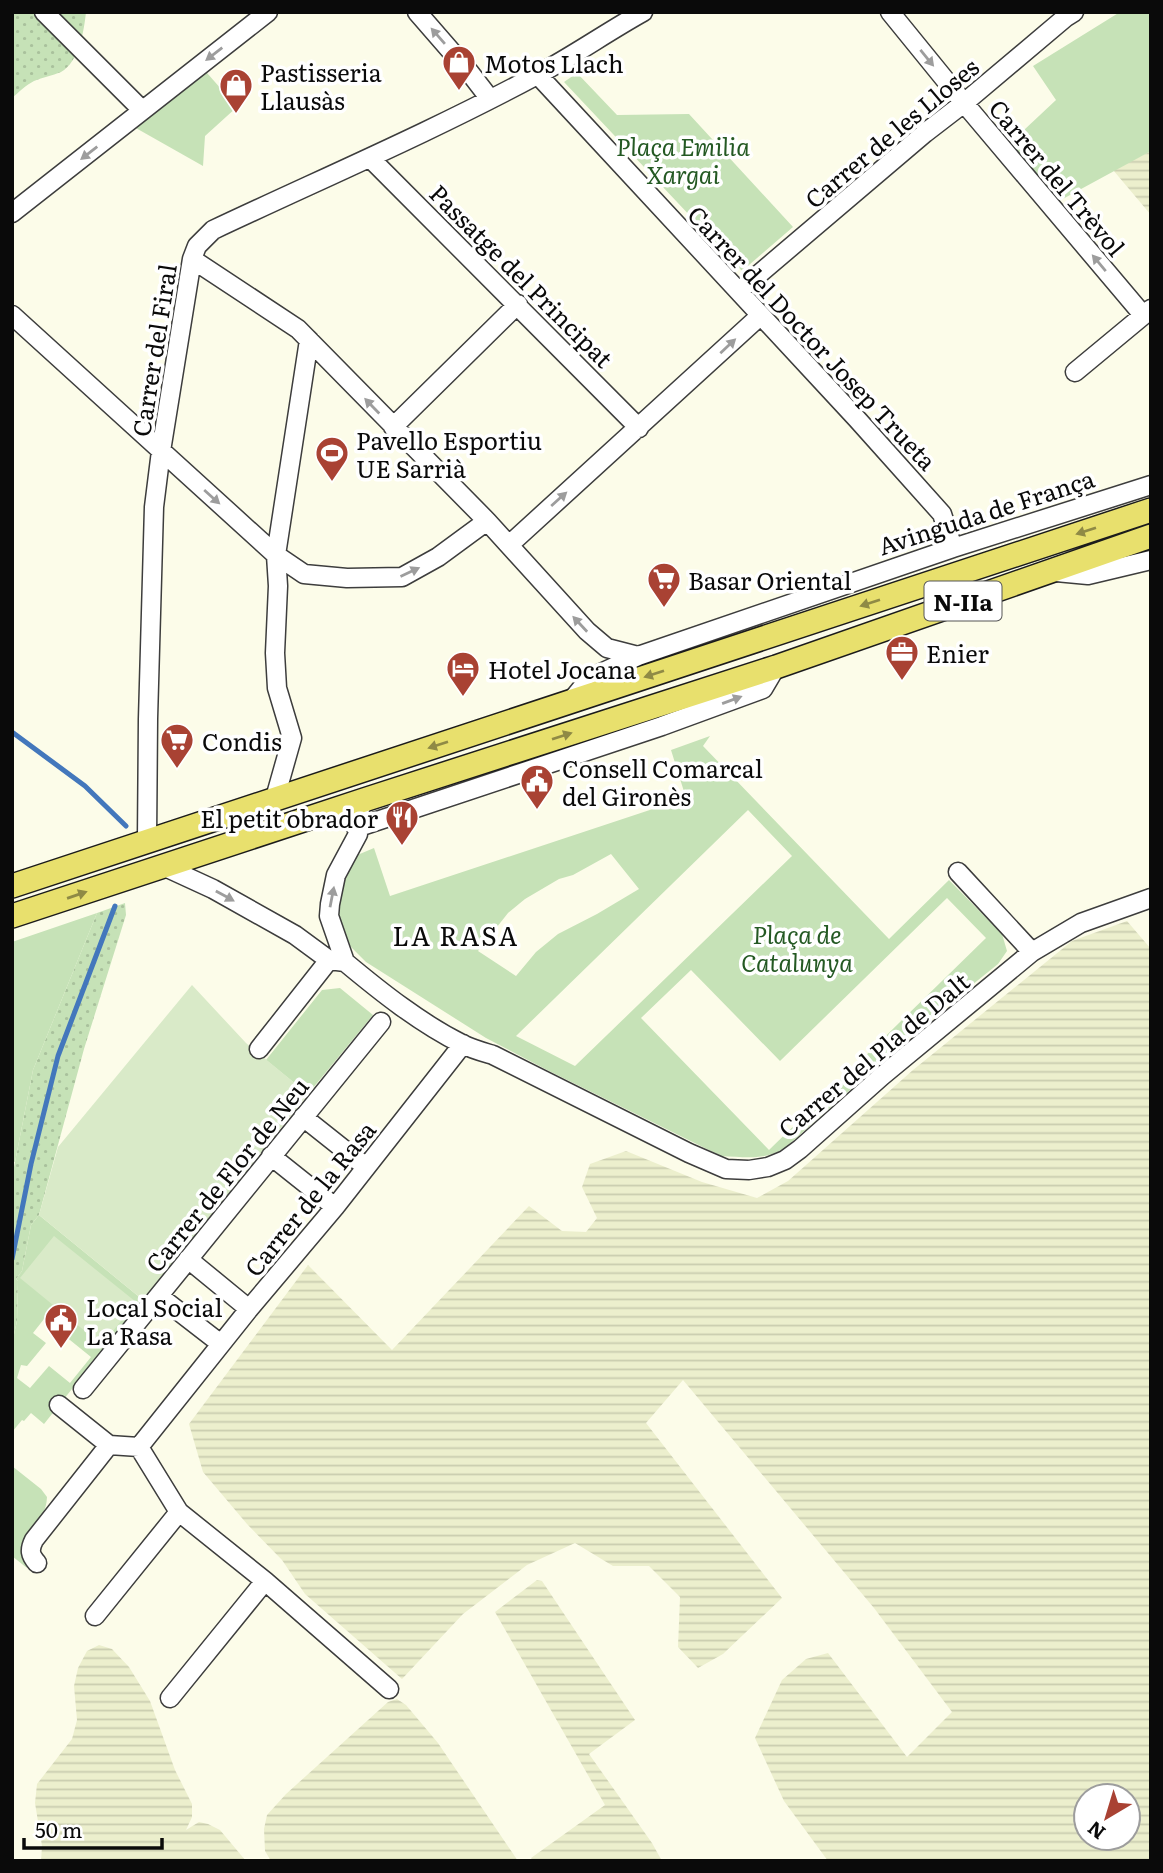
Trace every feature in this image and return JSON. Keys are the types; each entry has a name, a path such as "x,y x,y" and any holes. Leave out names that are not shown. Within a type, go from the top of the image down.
{"main road":[{"name":"Avinguda de França","path":"12,886 1151,510"},
{"name":"N-IIa","path":"12,916 776,667 1151,536"}],"street":[{"path":"44,12 142,110"},
{"path":"12,213 268,12"},
{"path":"417,12 490,99"},
{"name":"Carrer del Firal","path":"147,841 154,521 161,451 192,259 197,246 213,230 370,158 538,75 643,12"},
{"name":"Carrer del Trèvol","path":"890,12 964,103 1147,312 1075,372"},
{"name":"Carrer de les Lloses","path":"739,291 925,133 1074,12"},
{"name":"Carrer del Doctor Josep Trueta","path":"538,75 942,514 953,548"},
{"name":"Passatge del Principat","path":"370,158 639,428"},
{"path":"192,259 298,329 509,545 587,631 607,648 638,656"},
{"path":"393,428 518,304"},
{"path":"12,315 276,555 304,574 347,578 402,577 438,557 486,521"},
{"path":"509,545 760,316"},
{"path":"275,798 292,738 277,688 276,555 309,340"},
{"name":"Avinguda de França","path":"571,701 590,678 638,656 953,548 1151,485"},
{"path":"1049,571 1088,575 1151,560"},
{"path":"356,828 662,726 763,689 776,667"},
{"path":"497,757 528,770"},
{"path":"337,961 329,916 336,875 358,834 356,818 364,800"},
{"path":"163,866 213,889 295,934 337,961"},
{"path":"958,872 1032,953"},
{"name":"Carrer del Pla de Dalt","path":"337,961 416,1017 463,1044 493,1055 726,1169 749,1170 768,1167 785,1160 800,1149 882,1076 1032,953 1081,923 1151,898"},
{"path":"259,1049 337,961"},
{"name":"Carrer de Flor de Neu","path":"83,1389 381,1022"},
{"name":"Carrer de la Rasa","path":"139,1447 335,1207 463,1044"},
{"path":"303,1117 366,1167"},
{"path":"271,1156 335,1207"},
{"path":"188,1259 249,1309"},
{"path":"159,1296 221,1344"},
{"path":"59,1405 109,1445 139,1447 179,1512 265,1581 389,1689"},
{"path":"37,1563 31,1557 30,1550 34,1540 109,1445"},
{"path":"95,1616 179,1512"},
{"path":"170,1698 265,1581"}],"green space":[{"path":"12,12 86,12 76,54 67,67 61,72 31,83 12,98"},
{"path":"1120,12 1151,12 1151,151 1059,201 1010,143 1056,100 1033,66"},
{"path":"200,65 237,107 205,136 203,166 127,123"},
{"name":"Plaça Emilia Xargai","path":"577,73 617,115 689,114 793,227 742,271 564,82"},
{"path":"1151,151 1151,215 1113,170"},
{"name":"Plaça de Catalunya","path":"710,736 703,746 889,939 949,880 1002,934 1007,951 998,964 926,1022 785,1148 769,1155 721,1156 486,1038 366,962 348,944 337,911 339,890 355,856 374,848 390,896 686,798 671,750","holes":["748,810 792,856 575,1066 516,1036","611,854 639,889 558,934 536,952 516,976 478,951 508,913 525,899","947,898 986,938 769,1150 641,1018 691,970 780,1061"]},
{"path":"125,903 126,915 84,1049 39,1215 31,1225 22,1271 16,1279 17,1321 12,1343 12,1177 33,1070 97,913"},
{"path":"97,913 33,1070 15,1162 12,1161 12,942"},
{"path":"1127,921 1151,949 1151,1861 828,1861 784,1801 755,1738 782,1680 806,1659 828,1653 907,1757 952,1712 874,1608 683,1380 646,1423 782,1598 723,1654 698,1668 678,1647 680,1597 649,1566 613,1566 575,1543 527,1565 463,1614 402,1679 305,1594 282,1560 203,1472 189,1424 308,1265 392,1350 529,1206 562,1231 586,1232 597,1218 582,1187 590,1164 626,1151 702,1182 757,1198 788,1181 913,1070 1072,941"},
{"path":"192,985 246,1043 308,1094 143,1300 39,1215 58,1147"},
{"path":"340,988 373,1015 308,1094 266,1060 322,990"},
{"path":"39,1215 143,1300 44,1424 31,1413 12,1432 12,1343 17,1321 16,1279 22,1271 31,1225","holes":["44,1319 91,1357 70,1383 49,1366 30,1388 17,1378 21,1365 27,1366 46,1343 33,1333"]},
{"path":"54,1236 136,1302 102,1345 20,1278"},
{"path":"12,1466 47,1497 41,1516 22,1545 27,1568 12,1556"},
{"path":"537,1580 542,1581 635,1720 589,1754 662,1861 533,1861 531,1858 605,1805 495,1612"},
{"path":"99,1645 112,1649 129,1667 150,1701 175,1770 192,1804 192,1817 186,1830 199,1822 220,1830 246,1861 41,1861 42,1846 35,1803 37,1784 72,1739 77,1720 74,1686 78,1668 87,1651"},
{"path":"397,1699 406,1705 438,1743 518,1861 271,1861 265,1851 264,1829 267,1815 286,1794 388,1702"}],"waterway":[{"path":"12,732 85,786 126,826"},
{"path":"12,1259 31,1164 58,1056 115,906"}],"place":[{"name":"Motos Llach","path":"459,92"},
{"name":"Pastisseria Llausàs","path":"236,115"},
{"name":"Pavello Esportiu UE Sarrià","path":"332,483"},
{"name":"Basar Oriental","path":"664,609"},
{"name":"Enier","path":"902,682"},
{"name":"Hotel Jocana","path":"463,698"},
{"name":"Condis","path":"177,770"},
{"name":"Consell Comarcal del Gironès","path":"537,811"},
{"name":"El petit obrador","path":"402,847"},
{"name":"Local Social La Rasa","path":"61,1350"}],"district":[{"name":"LA RASA","path":"456,934"}]}
